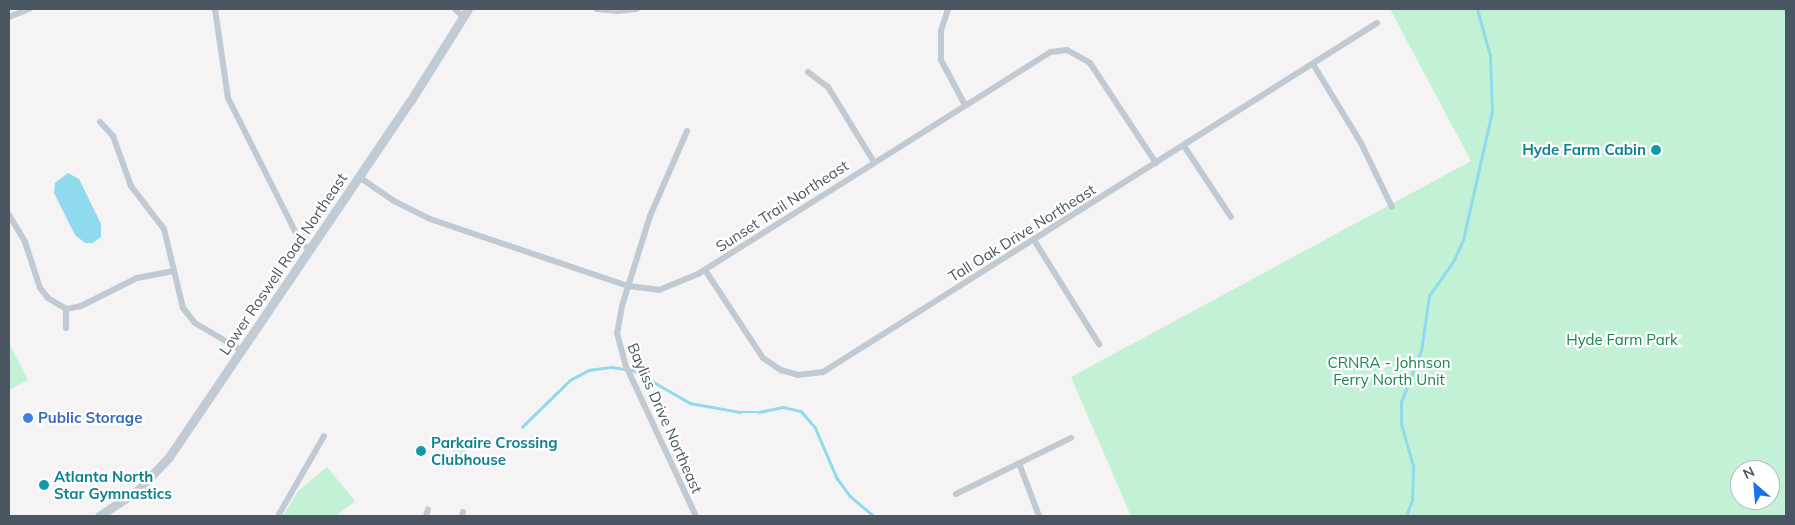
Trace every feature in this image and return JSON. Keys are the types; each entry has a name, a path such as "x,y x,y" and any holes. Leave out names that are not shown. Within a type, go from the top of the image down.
{"street":[{"path":"9,17 28,9"},
{"path":"215,9 228,98 301,243 310,249"},
{"path":"455,9 463,17"},
{"name":"Lower Roswell Road Northeast","path":"99,516 130,497 158,470 359,177 468,9"},
{"path":"597,9 617,12 637,9"},
{"path":"948,9 941,31 940,53 944,68 965,105"},
{"name":"Tall Oak Drive Northeast","path":"705,270 763,358 791,373 814,375 838,364 1377,23"},
{"name":"Sunset Trail Northeast","path":"359,177 416,213 628,286 659,290 688,280 705,270 1044,55 1067,50 1082,56 1098,73 1156,163"},
{"path":"1313,64 1361,143 1392,207"},
{"path":"808,72 828,88 874,162"},
{"path":"100,122 113,136 131,186 164,229 179,300 187,315 195,324 241,350"},
{"name":"Bayliss Drive Northeast","path":"687,131 650,216 618,321 621,354 696,516"},
{"path":"1184,146 1231,217"},
{"path":"9,214 25,242 40,288 48,298 66,309 81,306 137,278 173,271"},
{"path":"1034,240 1099,344"},
{"path":"66,309 66,328"},
{"path":"278,516 324,436"},
{"path":"956,494 1071,438"},
{"path":"1019,463 1038,516"}],"green space":[{"path":"1390,9 1786,9 1786,516 1131,516 1071,377 1471,161"},
{"path":"9,343 28,380 9,390"},
{"path":"461,436 471,461 459,466 449,441"},
{"path":"327,467 355,501 336,516 283,516 298,491"}],"water":[{"path":"68,173 79,179 101,224 101,237 93,243 85,243 75,235 54,193 55,183"}],"waterway":[{"path":"1406,516 1412,500 1413,466 1401,424 1401,402 1421,351 1429,296 1454,260 1463,240 1492,111 1490,56 1477,9"},
{"path":"522,427 570,380 589,370 611,367 633,370 690,403 740,412 759,412 783,407 801,411 815,427 837,478 850,496 874,516"}],"place":[{"name":"Hyde Farm Cabin","path":"1656,150"},
{"name":"Public Storage","path":"28,418"},
{"name":"Parkaire Crossing Clubhouse","path":"421,451"},
{"name":"Atlanta North Star Gymnastics","path":"44,485"}],"park label":[{"name":"Hyde Farm Park","path":"1622,340"},
{"name":"CRNRA - Johnson Ferry North Unit","path":"1389,370"}]}
